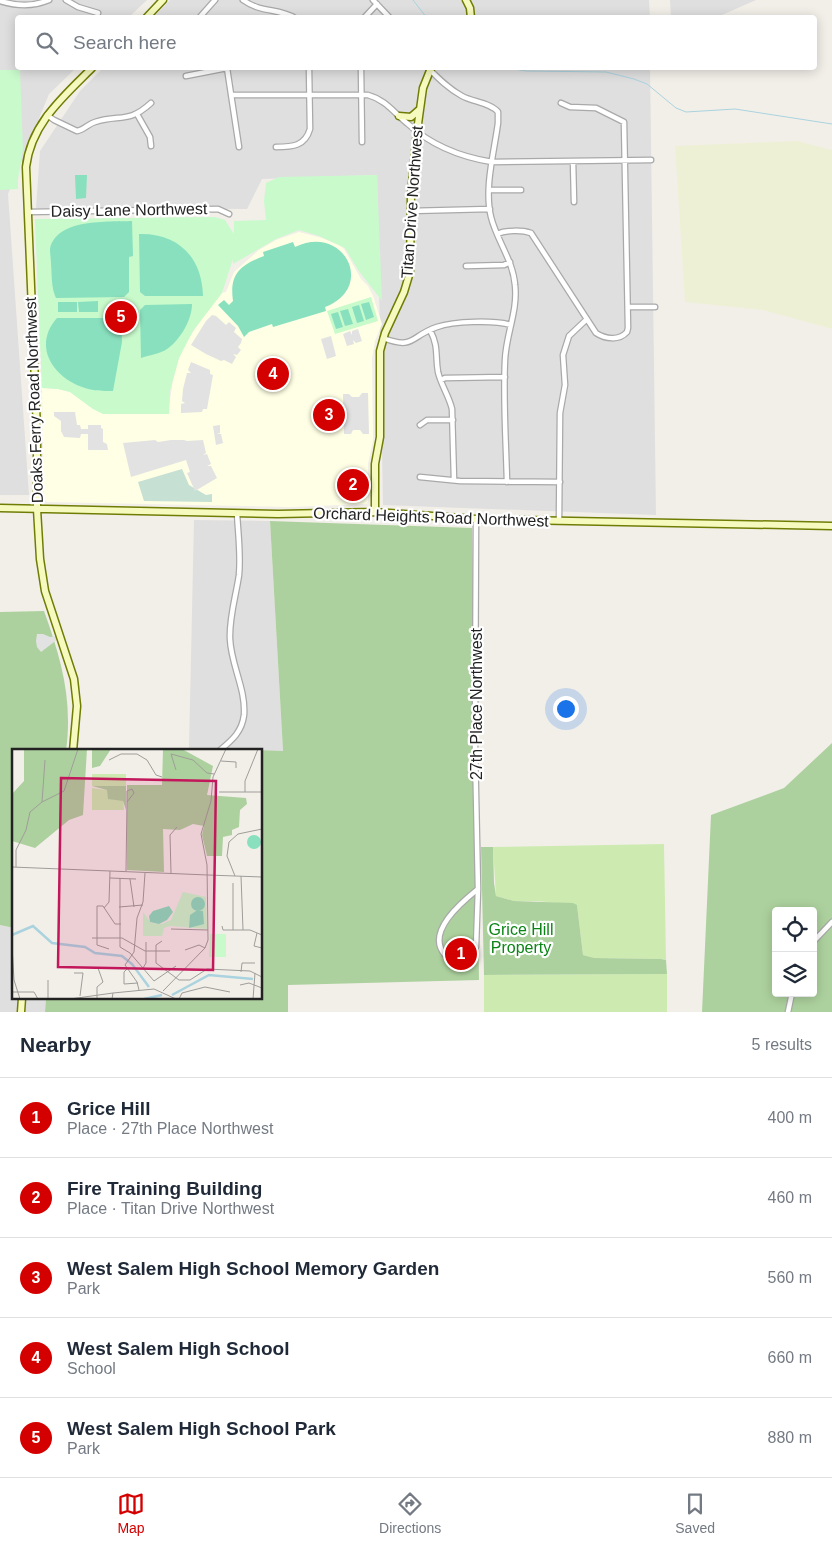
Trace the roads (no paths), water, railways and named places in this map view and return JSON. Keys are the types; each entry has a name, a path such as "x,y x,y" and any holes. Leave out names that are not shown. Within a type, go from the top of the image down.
{"street":[{"path":"0,1 31,6 49,0"},
{"path":"66,0 78,7 98,13"},
{"path":"149,15 164,0"},
{"path":"202,15 215,0"},
{"path":"243,0 254,7 288,15"},
{"path":"373,0 387,15"},
{"path":"466,0 471,15"},
{"path":"367,15 377,4"},
{"name":"Doaks Ferry Road Northwest","path":"73,749 77,706 74,679 45,592 40,560 27,158 34,135 47,115 90,70"},
{"path":"186,76 217,70"},
{"path":"227,70 239,147"},
{"path":"276,147 295,146 304,141 308,136 310,129 309,70"},
{"path":"361,70 362,142"},
{"name":"Titan Drive Northwest","path":"375,512 375,464 380,437 379,357 383,338 404,292 410,272 410,211 417,131 422,88 429,70"},
{"path":"432,70 455,92 492,107 498,112 489,190 490,209 496,234 510,262 516,297 506,346 507,482"},
{"path":"231,95 361,94 382,100 430,140 450,150 492,162 651,160"},
{"path":"47,115 77,132 93,122 137,114 151,103"},
{"path":"496,234 502,232 526,232 531,234 596,333 607,338 624,336 628,328 628,307 624,126 620,120 596,108 570,107 562,103"},
{"path":"399,116 411,117 419,110"},
{"path":"137,114 150,137 151,146"},
{"path":"573,161 574,202"},
{"path":"489,190 521,190"},
{"path":"410,211 490,209"},
{"name":"Daisy Lane Northwest","path":"28,212 218,210 229,214"},
{"path":"466,266 504,265 510,262"},
{"path":"628,307 654,307"},
{"path":"559,521 560,413 565,385 563,355 569,336 587,319"},
{"path":"383,338 403,343 430,330 454,323 497,322 511,325"},
{"path":"430,330 437,348 440,380 450,401 453,420 454,480"},
{"path":"440,380 445,378 505,377"},
{"path":"420,425 427,420 453,420"},
{"path":"420,477 507,482 560,482"},
{"name":"Orchard Heights Road Northwest","path":"0,508 237,513 375,512 476,519 832,526"},
{"path":"221,749 235,738 239,732 244,715 242,697 230,650 232,611 239,566 237,513"},
{"name":"27th Place Northwest","path":"476,519 475,765 478,889 476,947 469,958 458,962 450,960 442,952 439,938 445,923 460,904 478,889"},
{"path":"817,938 832,922"},
{"path":"788,1012 791,997"},
{"path":"21,1012 22,999"}],"waterway":[{"path":"413,0 425,15"},
{"path":"520,70 606,72 634,79 647,84 676,108 686,112 735,109 832,124"}],"place":[{"name":"West Salem High School Park","path":"121,317"},
{"name":"West Salem High School","path":"273,374"},
{"name":"West Salem High School Memory Garden","path":"329,415"},
{"name":"Fire Training Building","path":"353,485"},
{"name":"Grice Hill","path":"461,954"}],"park label":[{"name":"Grice Hill Property","path":"521,938"}]}
